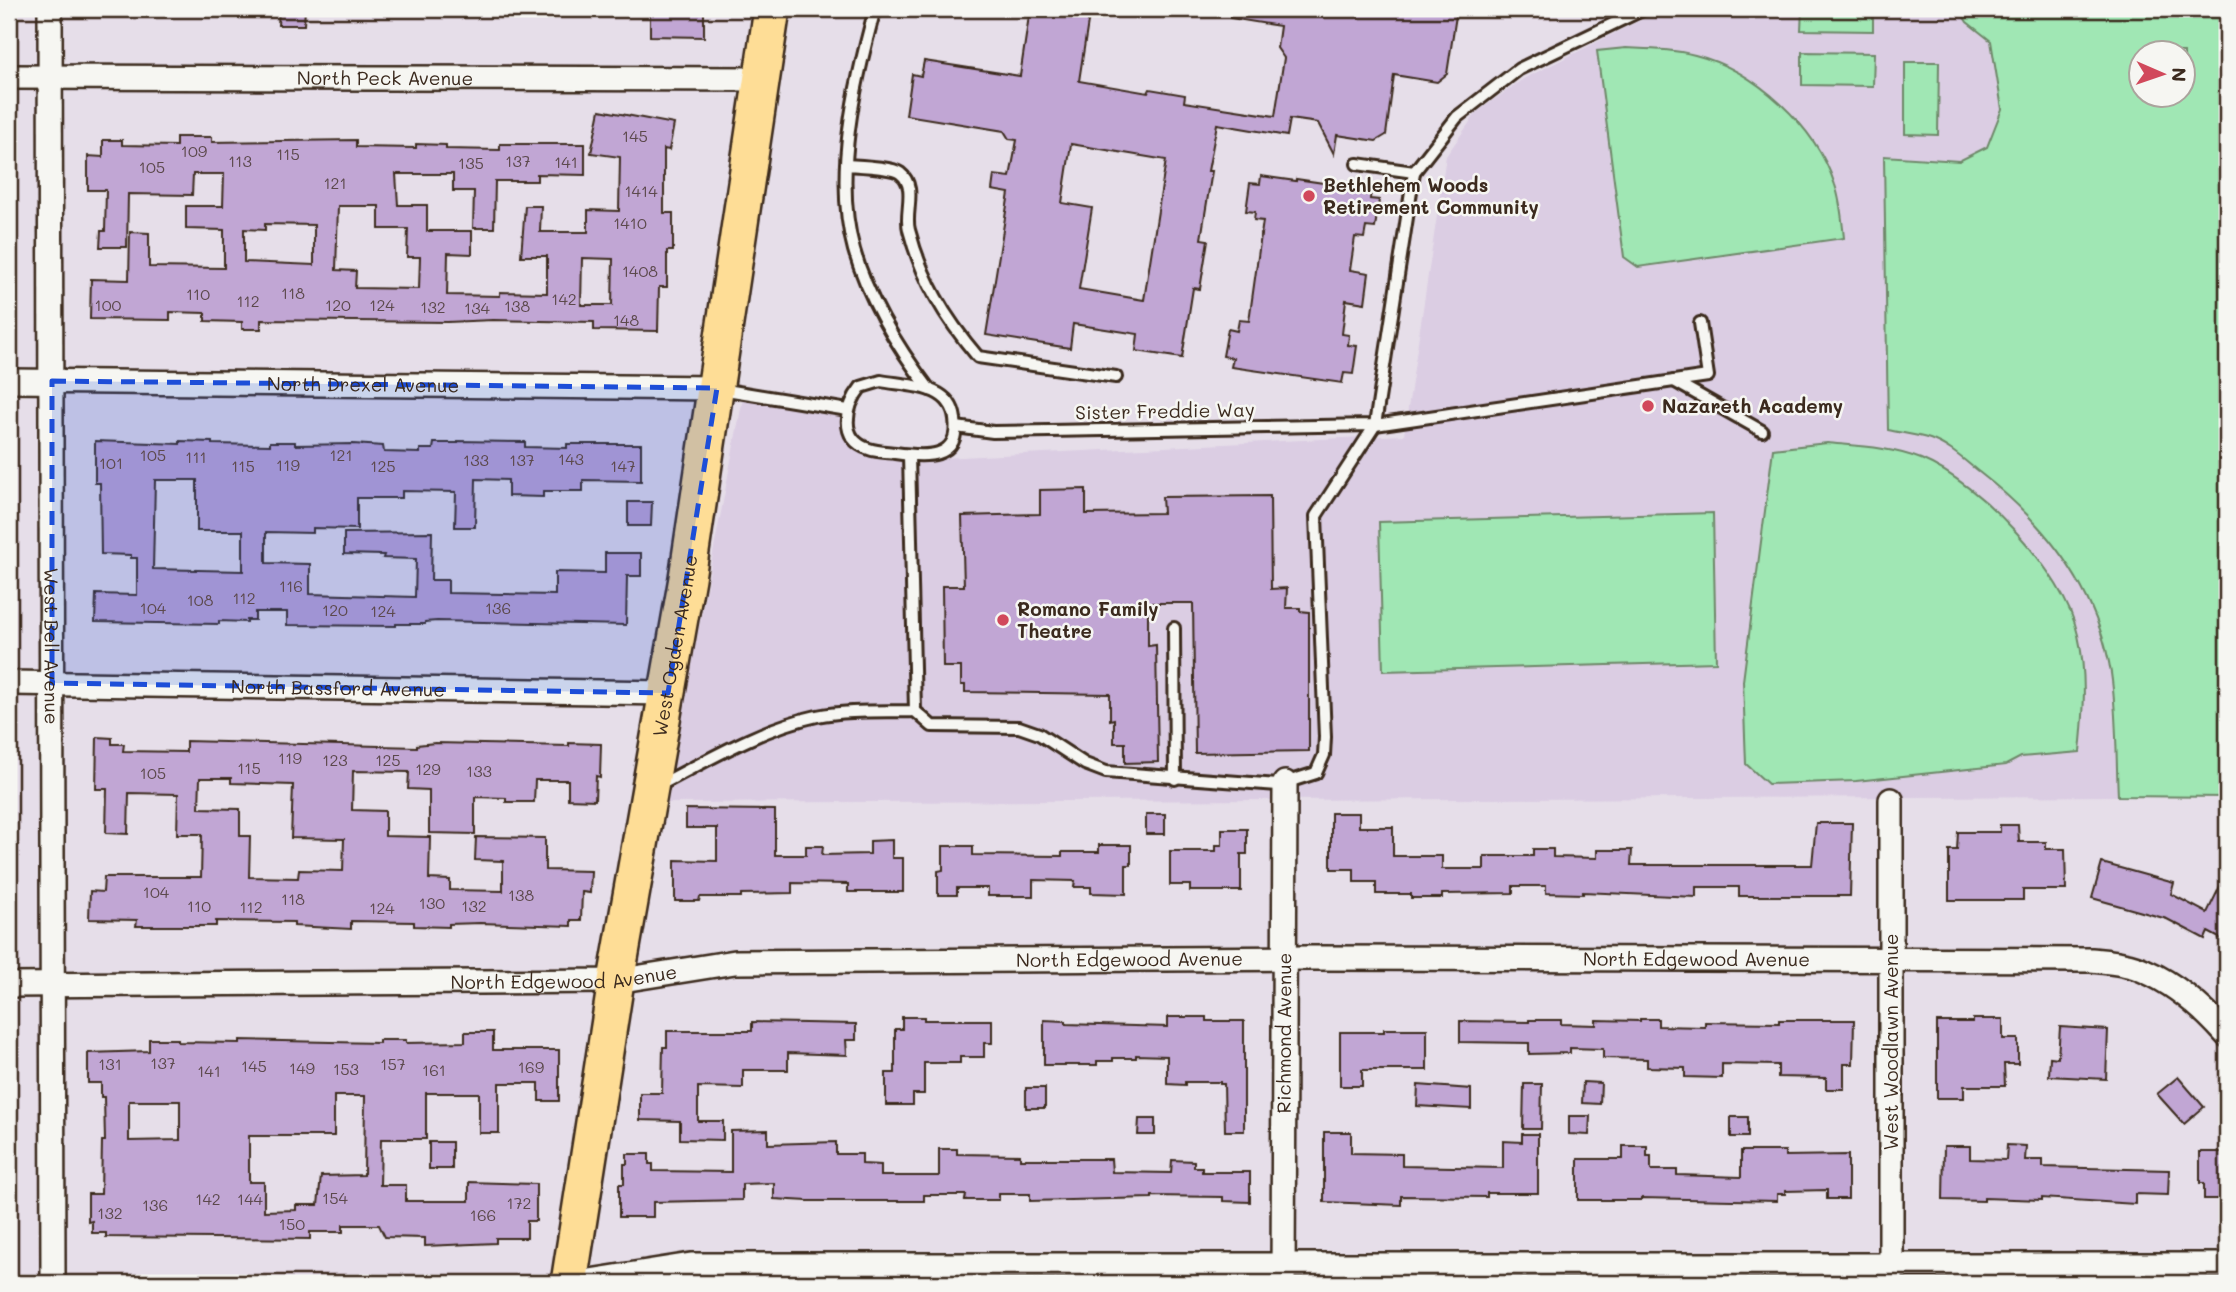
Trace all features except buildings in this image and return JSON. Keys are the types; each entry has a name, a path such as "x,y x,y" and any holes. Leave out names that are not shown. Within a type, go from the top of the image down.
{"main road":[{"name":"West Ogden Avenue","path":"569,1283 616,981 668,693 717,388 772,9"}],"street":[{"name":"West Bell Avenue","path":"50,9 53,1283"},
{"name":"North Peck Avenue","path":"9,77 762,79"},
{"name":"North Drexel Avenue","path":"9,381 717,388"},
{"name":"North Bassford Avenue","path":"9,683 668,693"},
{"name":"Richmond Avenue","path":"1283,1273 1285,783"},
{"name":"West Woodlawn Avenue","path":"1891,800 1891,1273"},
{"name":"North Edgewood Avenue","path":"9,985 616,981 735,962 1285,958 2091,960 2144,970 2193,1000 2227,1035"},
{"path":"577,1283 691,1265 1283,1273 1891,1273 2227,1265"}],"lane":[{"path":"875,9 854,102 846,165 848,221 863,276 880,313 905,358 930,390"},
{"path":"649,791 759,736 804,720 845,712 915,711 932,726 1019,727 1039,734 1085,764 1106,772 1278,785 1316,773 1324,755 1324,693 1315,516 1375,425 1414,172 1457,117 1520,69 1644,9"},
{"path":"1357,164 1414,172"},
{"path":"846,165 893,170 901,174 910,191 907,224 915,251 942,312 978,357 1116,377"},
{"name":"Sister Freddie Way","path":"956,427 993,432 1375,425 1708,376 1700,323"},
{"path":"881,381 930,390 937,391 951,405 955,415 953,440 937,455 925,457 868,449 851,435 848,410 861,387 881,381"},
{"path":"1674,381 1762,431"},
{"path":"717,388 848,410"},
{"path":"909,455 915,711"},
{"path":"1174,628 1175,779"}],"highlighted area":[{"path":"52,381 717,388 668,693 52,683"}],"shaded area":[{"name":"Nazareth Academy","path":"1663,9 1959,9 1967,22 1991,41 2003,109 1987,147 1959,161 1884,156 1888,430 1932,439 1954,452 2033,519 2063,555 2094,610 2111,673 2118,796 665,803 743,398 844,415 867,452 927,462 941,458 1404,435 1446,156 1477,112 1523,79"}],"green space":[{"path":"1802,9 1873,9 1873,31 1801,30"},
{"path":"1959,9 2227,9 2227,797 2118,796 2111,673 2104,642 2094,613 2064,560 2025,513 1956,453 1930,439 1888,430 1884,156 1959,161 1987,147 2002,109 1991,41 1967,22"},
{"path":"1626,48 1695,55 1740,73 1761,87 1798,122 1826,163 1839,198 1844,238 1638,267 1624,257 1597,51"},
{"path":"1802,52 1874,53 1873,86 1802,85"},
{"path":"1905,62 1939,62 1938,135 1905,134"},
{"path":"1827,443 1898,452 1921,459 1944,471 1993,509 2038,558 2070,611 2078,635 2084,679 2080,752 2021,757 2006,765 1856,781 1768,784 1746,764 1743,681 1773,449"},
{"path":"1713,513 1716,662 1383,671 1379,522"}],"place":[{"name":"Bethlehem Woods Retirement Community","path":"1309,196"},
{"name":"Nazareth Academy","path":"1648,406"},
{"name":"Romano Family Theatre","path":"1003,620"}]}
